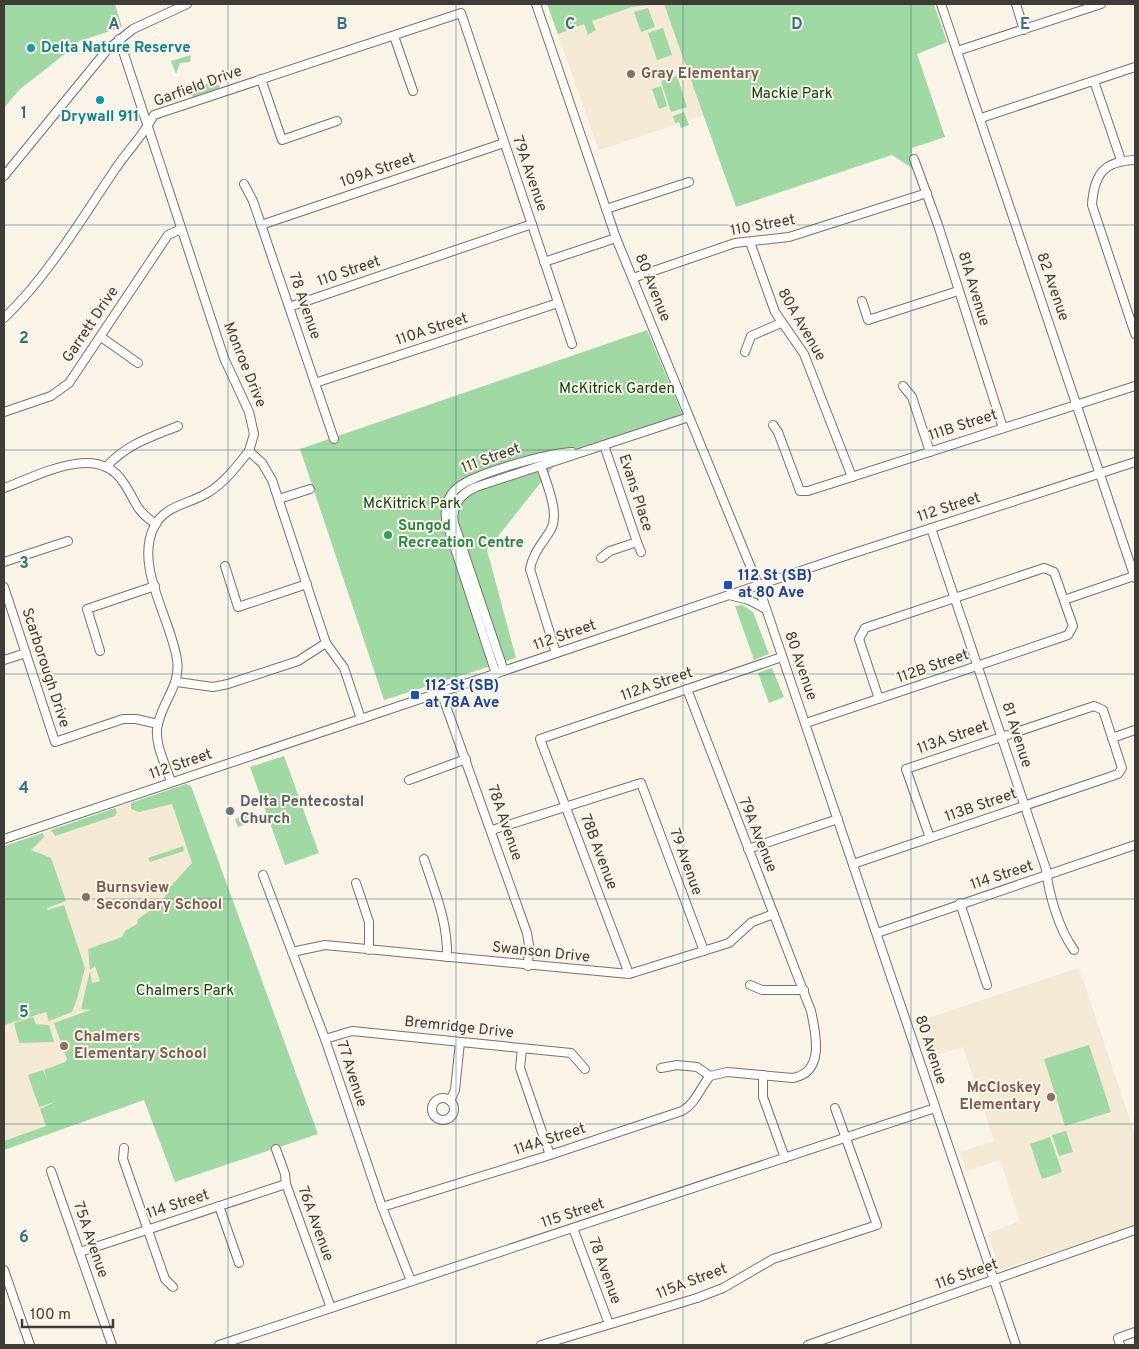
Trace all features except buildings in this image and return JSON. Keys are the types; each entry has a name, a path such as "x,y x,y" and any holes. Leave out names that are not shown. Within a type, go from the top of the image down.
{"street":[{"path":"4,176 107,50 119,39 164,9 187,4"},
{"name":"80 Avenue","path":"536,4 616,238 758,585 1016,1345"},
{"name":"82 Avenue","path":"941,4 1135,577"},
{"path":"1016,4 1024,30"},
{"path":"957,51 1101,4"},
{"name":"Garfield Drive","path":"4,318 53,261 123,157 154,115 461,14"},
{"name":"79A Avenue","path":"461,14 572,344"},
{"path":"394,36 413,91"},
{"name":"Monroe Drive","path":"119,39 224,358 250,412 254,434 249,452"},
{"path":"981,118 1135,67"},
{"path":"261,79 282,140 337,122"},
{"path":"1094,81 1121,160"},
{"name":"109A Street","path":"261,225 504,144"},
{"name":"81A Avenue","path":"914,159 927,193 1003,428"},
{"path":"1135,160 1121,160 1104,169 1093,186 1092,205 1135,334"},
{"path":"606,209 689,182"},
{"name":"78 Avenue","path":"244,184 253,201 334,439"},
{"name":"110 Street","path":"633,278 735,243 789,238 927,193"},
{"name":"110 Street","path":"289,307 532,224"},
{"name":"Garrett Drive","path":"4,412 51,396 69,383 168,235 181,229"},
{"path":"544,262 616,238"},
{"name":"80A Avenue","path":"750,242 767,294 781,323 804,354 852,476"},
{"path":"862,301 868,320 958,291"},
{"name":"110A Street","path":"315,383 558,303"},
{"path":"745,352 751,336 781,323"},
{"path":"101,337 138,363"},
{"path":"903,386 912,397 930,452"},
{"name":"111B Street","path":"773,425 778,432 800,491 808,491 1077,403 1135,386"},
{"name":"111 Street","path":"500,672 454,523 454,510 459,498 470,490 689,417"},
{"path":"107,466 120,452 132,444 178,426"},
{"name":"Evans Place","path":"601,558 610,551 637,542 604,445"},
{"path":"171,782 158,744 158,724 177,682 178,663 175,645 155,586 147,553 156,524 174,507 209,492 224,481 249,452 267,470 279,499 326,643 344,668 361,719"},
{"name":"111 Street","path":"500,672 446,524 447,506 454,491 468,481 531,459 582,452"},
{"path":"4,488 77,462 95,462 107,466 124,483 131,499 139,510 156,524"},
{"name":"112 Street","path":"4,839 758,585 1135,462"},
{"path":"541,466 553,510 553,524 533,557 530,569 556,653"},
{"path":"279,499 310,489"},
{"name":"81 Avenue","path":"931,528 1025,806 1066,939 1074,950"},
{"path":"4,562 68,541"},
{"path":"637,542 641,552"},
{"path":"225,566 238,607 307,584"},
{"path":"879,699 859,639 864,628 1044,568 1054,572 1064,600 1135,577"},
{"path":"100,651 86,608 155,586"},
{"name":"Scarborough Drive","path":"4,587 55,742 123,719 136,718 158,724"},
{"path":"729,595 749,600 766,609"},
{"name":"112B Street","path":"806,723 1068,635 1073,626 1064,600"},
{"path":"177,682 213,687 228,684 298,661 326,643"},
{"path":"4,660 26,653"},
{"name":"112A Street","path":"540,739 782,657"},
{"name":"79A Avenue","path":"687,689 804,990 816,1032 815,1060 809,1071 802,1076 793,1078 763,1075"},
{"name":"78A Avenue","path":"441,692 527,932 530,945 528,966"},
{"name":"113A Street","path":"930,838 906,768 1094,706 1103,710 1112,738"},
{"path":"1112,738 1135,730"},
{"name":"113B Street","path":"853,864 1118,774 1122,768 1112,738"},
{"name":"78B Avenue","path":"540,739 630,974"},
{"path":"408,780 466,759"},
{"name":"79 Avenue","path":"566,806 641,782 704,951"},
{"path":"492,830 566,806"},
{"path":"748,849 838,819"},
{"path":"1134,846 1135,855"},
{"name":"114 Street","path":"877,933 960,903 1134,846"},
{"path":"424,860 445,922 448,936 447,957"},
{"name":"77 Avenue","path":"264,875 325,1039 382,1207 411,1281"},
{"path":"356,883 369,922 369,950"},
{"path":"960,903 987,985"},
{"name":"Swanson Drive","path":"292,952 325,945 528,966 630,974 729,943 752,922 774,914"},
{"path":"750,985 762,990 804,990"},
{"name":"Bremridge Drive","path":"325,1039 352,1031 571,1053 585,1068"},
{"path":"450,1100 455,1090 460,1042"},
{"path":"522,1049 520,1068 550,1155"},
{"path":"661,1068 677,1065 697,1067 710,1076 727,1072 763,1075 762,1098 785,1158"},
{"name":"114A Street","path":"382,1207 550,1155 682,1111 692,1105 699,1089 710,1076"},
{"path":"835,1108 846,1138"},
{"name":"115 Street","path":"219,1345 935,1108"},
{"name":"115A Street","path":"541,1345 697,1298 723,1288 773,1259 877,1225 846,1138"},
{"path":"124,1148 123,1159 165,1279 173,1287"},
{"name":"76A Avenue","path":"276,1149 285,1174 286,1184 331,1308"},
{"name":"75A Avenue","path":"51,1172 112,1345"},
{"name":"114 Street","path":"80,1252 286,1184"},
{"path":"219,1206 239,1262"},
{"name":"78 Avenue","path":"573,1228 609,1324"},
{"name":"116 Street","path":"808,1345 1135,1230"},
{"path":"4,1270 30,1345"},
{"path":"1119,1342 1135,1332"}],"shaded area":[{"name":"Gray Elementary","path":"547,4 665,4 704,115 599,150"},
{"path":"189,783 216,857 144,1100 4,1150 4,846"},
{"name":"McCloskey Elementary","path":"1079,968 1135,1135 1135,1225 1000,1270 988,1233 1020,1221 1000,1160 966,1171 960,1152 994,1141 963,1047 928,1058 916,1022"}],"green space":[{"name":"Delta Nature Reserve","path":"4,4 115,4 122,27 77,42 75,46 19,90 4,108"},
{"path":"547,4 655,4 632,7 592,21 596,30 588,35 584,24 558,34"},
{"name":"Mackie Park","path":"664,4 934,4 947,42 917,54 945,137 912,148 912,168 892,155 736,207"},
{"path":"648,8 655,27 641,32 634,12"},
{"path":"663,28 672,55 657,60 648,33"},
{"path":"191,55 190,62 180,63 176,74 171,61"},
{"path":"677,76 687,107 671,112 661,81"},
{"path":"217,81 220,88 192,97 191,88"},
{"path":"661,86 667,106 659,109 652,89"},
{"path":"684,112 689,125 681,128 679,122 675,123 673,116"},
{"name":"McKitrick Park","path":"647,330 683,416 554,466 487,550 516,658 384,700 300,449"},
{"path":"742,605 753,612 769,654 754,660 735,606"},
{"path":"772,668 784,697 769,703 758,673"},
{"path":"284,756 319,853 285,865 250,767"},
{"name":"Chalmers Park","path":"186,784 191,786 318,1134 175,1182 144,1100 4,1150 4,1141 46,1126 40,1109 55,1102 39,1107 28,1075 43,1070 47,1080 44,1070 65,1062 67,1059 54,1023 90,1010 81,1009 90,971 92,983 100,981 95,966 90,970 88,949 122,937 125,931 137,924 138,919 162,902 171,886 192,863 172,804 139,812 131,809 131,803"},
{"path":"115,808 117,812 115,816 55,836 51,830"},
{"path":"247,814 250,823 238,827 235,819"},
{"path":"43,833 44,837 31,850 51,858 66,901 47,908 48,910 64,905 85,968 72,1012 49,1021 46,1012 4,1025 4,846"},
{"path":"183,846 184,851 150,862 148,858"},
{"path":"33,1017 36,1024 49,1025 54,1042 19,1043 14,1023"},
{"path":"1089,1045 1111,1112 1065,1126 1044,1059"},
{"path":"1066,1131 1073,1152 1059,1156 1052,1135"},
{"path":"1050,1137 1062,1172 1042,1179 1030,1144"}],"place":[{"name":"Delta Nature Reserve","path":"31,48"},
{"name":"Gray Elementary","path":"631,74"},
{"name":"Drywall 911","path":"100,100"},
{"name":"Sungod Recreation Centre","path":"388,535"},
{"name":"112 St (SB) at 80 Ave","path":"728,585"},
{"name":"112 St (SB) at 78A Ave","path":"415,695"},
{"name":"Delta Pentecostal Church","path":"230,811"},
{"name":"Burnsview Secondary School","path":"86,897"},
{"name":"Chalmers Elementary School","path":"64,1046"},
{"name":"McCloskey Elementary","path":"1051,1097"}],"park label":[{"name":"McKitrick Garden","path":"617,389"}]}
